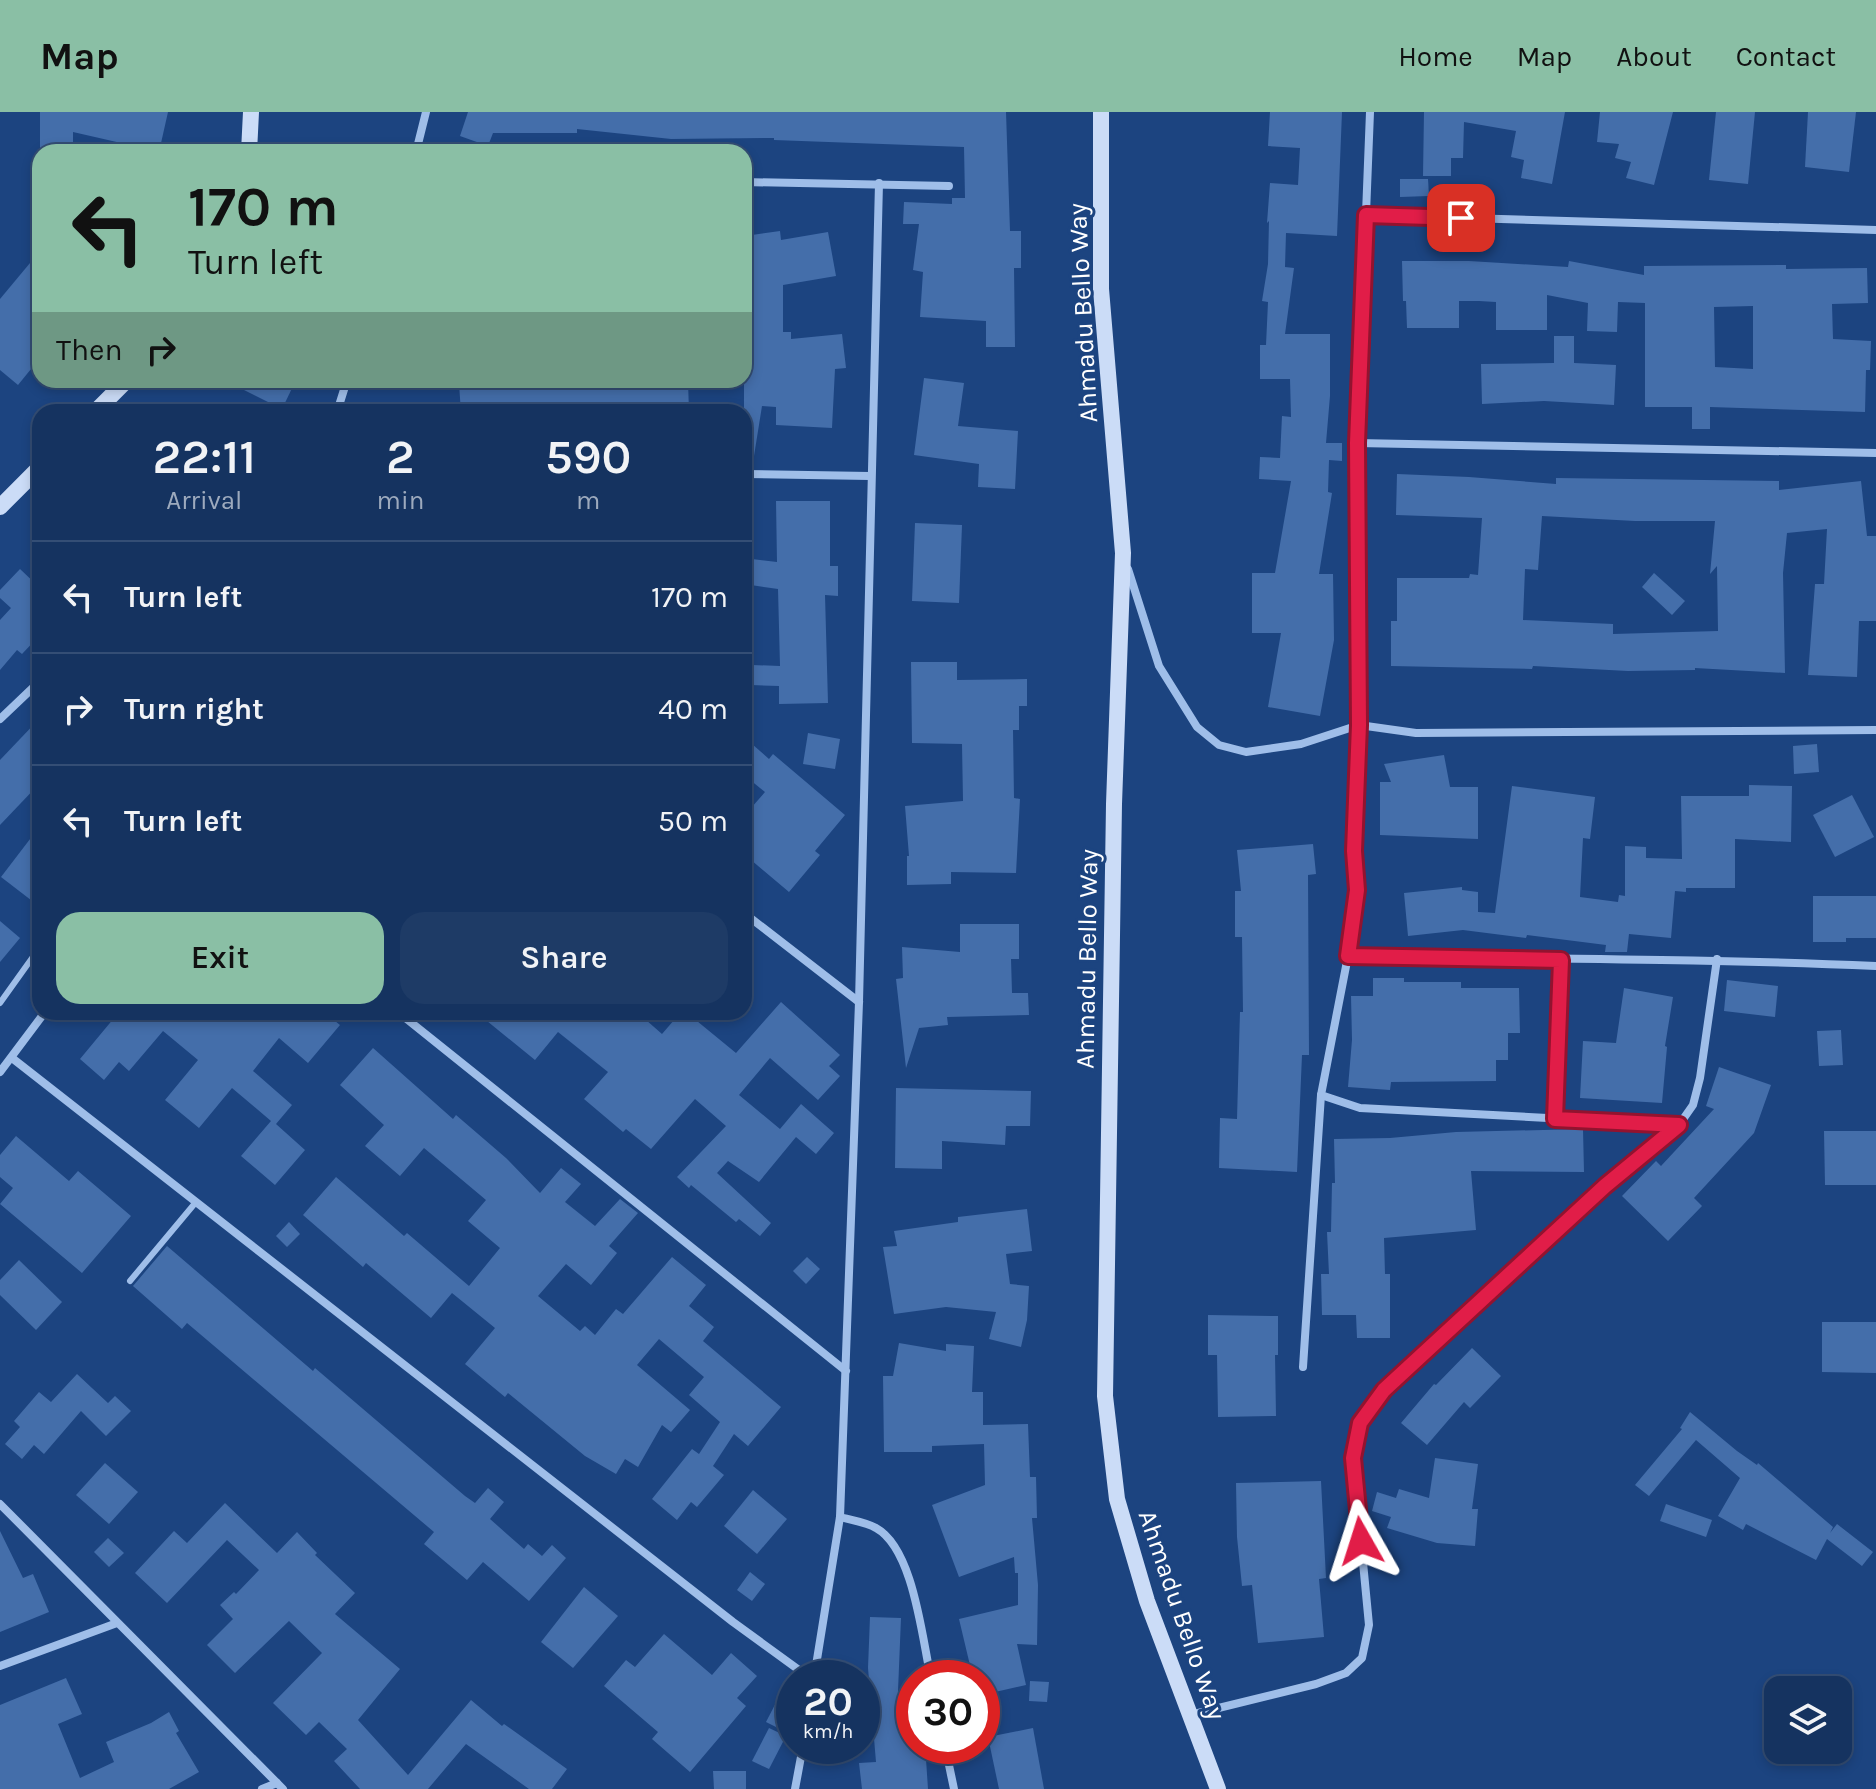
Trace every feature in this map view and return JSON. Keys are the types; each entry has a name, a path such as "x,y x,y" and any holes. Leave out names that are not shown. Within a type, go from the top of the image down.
{"street":[{"path":"249,144 251,112"},
{"path":"418,144 426,112"},
{"name":"Ahmadu Bello Way","path":"1101,112 1101,289 1123,553 1114,820 1105,1396 1117,1499 1147,1601 1218,1789"},
{"path":"1303,1367 1321,1095 1348,956 1357,890 1354,851 1359,725 1357,443 1370,112"},
{"path":"752,182 949,186"},
{"path":"815,1660 840,1517 859,1002 879,183"},
{"path":"1366,215 1876,230"},
{"path":"103,404 119,388"},
{"path":"1357,443 1876,453"},
{"path":"752,474 870,476"},
{"path":"0,507 32,475"},
{"path":"1123,553 1159,666 1197,727 1219,745 1246,752 1301,744 1359,725 1416,733 1876,730"},
{"path":"0,719 32,689"},
{"path":"752,919 859,1002"},
{"path":"1348,956 1717,959 1876,966"},
{"path":"1190,1715 1316,1684 1346,1673 1362,1658 1369,1625 1353,1458 1360,1423 1384,1390 1605,1186 1679,1125 1693,1105 1700,1078 1717,959"},
{"path":"1555,1119 1561,960"},
{"path":"0,1072 39,1020"},
{"path":"408,1020 846,1371"},
{"path":"12,1058 733,1622 787,1660"},
{"path":"1321,1095 1360,1108 1679,1125"},
{"path":"0,1504 280,1786"},
{"path":"840,1517 877,1528 898,1549 912,1591 927,1660"},
{"path":"0,1666 117,1623"},
{"path":"795,1789 800,1764"},
{"path":"949,1764 954,1789"},
{"path":"262,1789 280,1786"}],"lane":[{"path":"0,1003 32,958"},
{"path":"130,1281 196,1202"}],"building":[{"path":"40,112 168,112 161,144 121,144 73,132 73,144 40,144"},
{"path":"468,112 1006,112 1010,231 1021,231 1021,268 1014,268 1015,347 986,347 986,321 920,317 923,272 913,270 919,224 903,224 904,202 952,204 952,198 965,198 964,147 774,138 671,139 577,129 577,133 493,133 489,144 460,136"},
{"path":"1270,112 1342,112 1337,236 1286,233 1285,267 1294,268 1285,334 1330,334 1326,443 1342,443 1342,461 1329,460 1328,492 1332,493 1319,574 1333,574 1334,640 1320,716 1268,707 1281,633 1252,633 1252,573 1275,573 1291,481 1259,479 1260,457 1280,458 1282,416 1291,417 1290,379 1260,379 1260,345 1266,345 1268,302 1262,301 1268,264 1270,183 1298,185 1300,148 1268,146"},
{"path":"1424,112 1565,112 1552,184 1521,178 1524,160 1511,157 1516,131 1464,122 1463,158 1451,158 1451,176 1423,176"},
{"path":"1600,112 1673,112 1654,185 1626,178 1631,162 1615,158 1619,144 1597,142"},
{"path":"1716,112 1755,112 1748,184 1709,180"},
{"path":"1808,112 1856,112 1849,172 1805,167"},
{"path":"1400,179 1428,179 1429,196 1400,197"},
{"path":"780,231 781,240 828,232 836,276 783,285 783,332 791,332 791,339 842,334 846,368 835,369 832,428 776,425 776,407 762,406 754,456 752,404 744,404 744,388 752,388 752,235"},
{"path":"32,261 32,368 18,385 0,370 0,299"},
{"path":"1402,261 1469,261 1568,267 1569,261 1644,275 1644,266 1867,268 1868,303 1832,304 1833,339 1871,341 1870,370 1866,370 1865,412 1710,407 1710,429 1692,429 1692,407 1645,407 1645,303 1618,302 1617,332 1587,331 1588,303 1547,295 1547,330 1496,330 1496,302 1479,301 1459,301 1459,328 1407,328 1406,301 1403,301","holes":["1753,306 1753,369 1715,367 1714,307"]},
{"path":"1554,336 1574,336 1574,363 1616,365 1614,405 1544,401 1482,404 1481,364 1554,363"},
{"path":"924,378 964,383 958,426 1018,431 1015,489 978,487 979,464 914,455"},
{"path":"240,388 292,388 284,404 272,404"},
{"path":"459,388 688,388 689,404 460,404"},
{"path":"1397,474 1556,484 1556,478 1779,481 1779,490 1861,481 1867,536 1876,536 1876,621 1859,621 1857,677 1808,675 1815,584 1824,584 1827,529 1787,533 1783,573 1785,673 1695,668 1628,671 1533,666 1532,669 1391,666 1391,621 1397,621 1397,578 1469,578 1470,574 1478,575 1482,518 1396,515","holes":["1542,516 1715,521 1710,574 1717,566 1718,631 1613,634 1613,624 1523,620 1525,569 1538,570"]},
{"path":"776,501 830,501 830,566 838,566 838,596 825,595 828,703 779,704 779,686 752,685 752,665 780,666 778,589 752,585 752,559 777,562"},
{"path":"915,523 962,525 959,603 912,601"},
{"path":"20,569 32,580 32,643 22,654 17,650 0,670 0,620 11,608 0,598 0,590"},
{"path":"1654,573 1685,601 1672,615 1642,587"},
{"path":"911,662 957,662 957,680 1027,679 1027,706 1019,706 1019,730 1013,730 1014,798 1020,799 1016,873 951,872 951,884 907,885 909,856 905,806 963,801 962,744 912,743"},
{"path":"32,726 32,791 0,825 0,760"},
{"path":"808,733 840,739 835,769 803,764"},
{"path":"752,744 769,759 773,754 845,815 815,851 820,855 789,892 752,861 752,807 765,792 752,781"},
{"path":"1817,744 1819,772 1794,774 1793,746"},
{"path":"1444,755 1450,787 1478,787 1478,839 1380,835 1380,782 1391,782 1384,764"},
{"path":"1749,785 1792,786 1791,842 1735,839 1735,888 1686,888 1686,892 1675,891 1671,938 1629,934 1627,952 1605,952 1606,945 1527,935 1526,938 1463,930 1408,936 1404,893 1462,887 1462,890 1478,892 1478,912 1495,913 1512,786 1595,797 1590,839 1583,838 1580,897 1618,902 1619,895 1625,896 1625,846 1646,847 1646,858 1682,859 1681,796 1749,796"},
{"path":"1852,795 1874,837 1835,857 1813,815"},
{"path":"32,836 32,901 1,877"},
{"path":"1313,844 1316,874 1308,875 1309,1055 1302,1055 1297,1172 1219,1168 1220,1118 1237,1119 1240,1012 1243,1012 1242,937 1235,937 1235,891 1241,891 1237,850"},
{"path":"1813,896 1876,896 1876,938 1813,942"},
{"path":"0,921 20,938 0,962"},
{"path":"960,924 1019,924 1019,959 1011,959 1012,993 1028,993 1029,1015 947,1017 948,1025 919,1028 906,1068 896,979 903,978 902,947 960,952"},
{"path":"1373,978 1404,978 1404,982 1461,982 1461,988 1519,988 1520,1033 1508,1033 1508,1060 1496,1060 1496,1081 1391,1082 1390,1090 1348,1087 1352,1040 1351,996 1373,996"},
{"path":"1727,980 1778,986 1775,1017 1724,1011"},
{"path":"1624,988 1673,997 1665,1046 1662,1103 1580,1098 1583,1041 1616,1043"},
{"path":"781,1002 840,1055 829,1066 840,1076 818,1100 770,1058 739,1095 780,1129 801,1104 834,1133 816,1154 796,1137 759,1182 728,1161 717,1173 771,1223 760,1236 739,1219 736,1222 677,1177 726,1126 695,1099 651,1149 626,1129 623,1132 584,1099 608,1072 558,1032 535,1060 487,1021 646,1020 662,1034 674,1020 696,1020 736,1053"},
{"path":"112,1020 334,1020 340,1025 308,1063 279,1038 253,1071 292,1105 276,1124 305,1150 275,1185 241,1156 271,1121 232,1088 199,1128 165,1100 198,1060 163,1031 129,1071 119,1062 104,1080 80,1059"},
{"path":"1841,1030 1843,1065 1819,1066 1817,1031"},
{"path":"373,1048 453,1119 456,1115 506,1158 540,1193 561,1168 581,1184 565,1202 595,1226 620,1199 638,1213 609,1246 617,1253 591,1285 566,1264 538,1296 580,1331 585,1326 595,1335 616,1309 623,1314 672,1257 706,1285 689,1306 714,1327 703,1341 781,1407 748,1446 734,1434 713,1466 724,1475 697,1507 691,1502 677,1520 652,1499 692,1449 699,1454 720,1422 689,1395 704,1377 659,1339 637,1365 690,1410 671,1432 662,1425 638,1467 625,1459 616,1474 585,1456 508,1393 505,1397 465,1364 495,1328 452,1293 431,1318 366,1263 363,1267 303,1215 336,1177 404,1236 407,1233 469,1286 500,1248 468,1221 486,1200 424,1148 400,1176 365,1146 384,1125 340,1085"},
{"path":"1719,1067 1771,1085 1754,1133 1694,1198 1702,1206 1668,1241 1622,1196 1656,1161 1661,1166 1714,1109 1706,1106"},
{"path":"896,1088 1031,1091 1030,1126 1006,1126 1005,1145 942,1141 942,1169 895,1168"},
{"path":"1583,1129 1584,1172 1471,1171 1476,1230 1384,1238 1385,1274 1390,1274 1390,1338 1357,1338 1356,1315 1322,1315 1321,1274 1329,1274 1327,1232 1331,1232 1332,1183 1335,1183 1334,1139"},
{"path":"1824,1131 1876,1131 1876,1185 1825,1185"},
{"path":"16,1136 69,1181 78,1171 131,1216 82,1273 0,1204 13,1188 0,1177 0,1155"},
{"path":"1027,1209 1032,1251 1006,1254 1010,1284 1029,1286 1027,1320 1021,1347 989,1339 996,1312 946,1307 894,1314 883,1247 897,1246 894,1231 958,1222 958,1217"},
{"path":"289,1222 300,1234 287,1247 276,1236"},
{"path":"167,1246 465,1496 475,1503 488,1488 504,1502 490,1519 524,1549 528,1544 542,1556 552,1545 566,1558 529,1601 483,1562 467,1580 424,1544 434,1532 187,1323 182,1329 133,1286"},
{"path":"807,1257 820,1269 806,1284 793,1271"},
{"path":"19,1260 62,1302 36,1330 0,1295 0,1280"},
{"path":"1208,1315 1278,1316 1276,1416 1218,1417 1217,1355 1208,1355"},
{"path":"1822,1322 1876,1322 1876,1373 1822,1372"},
{"path":"899,1343 946,1351 946,1344 974,1346 972,1392 983,1392 983,1425 1028,1424 1030,1477 1036,1477 1037,1518 1032,1518 1038,1585 1037,1645 1017,1644 1026,1685 1000,1691 1000,1660 969,1660 959,1619 1018,1605 1018,1573 1015,1573 1014,1557 959,1577 932,1505 985,1485 984,1444 932,1446 932,1452 884,1452 883,1376 893,1376"},
{"path":"1472,1348 1501,1376 1470,1408 1464,1402 1427,1445 1401,1423 1434,1384"},
{"path":"77,1374 108,1403 115,1396 131,1411 106,1436 81,1411 44,1454 34,1445 22,1459 5,1444 20,1427 14,1421 39,1392 51,1402"},
{"path":"1690,1412 1737,1451 1758,1463 1833,1527 1830,1533 1837,1524 1873,1552 1862,1566 1827,1539 1816,1560 1746,1524 1743,1530 1718,1516 1740,1478 1696,1440 1649,1496 1635,1485 1682,1429"},
{"path":"1435,1458 1478,1464 1472,1509 1478,1509 1475,1546 1437,1543 1387,1528 1391,1517 1372,1511 1377,1492 1396,1498 1399,1489 1429,1498"},
{"path":"105,1463 138,1492 109,1524 76,1495"},
{"path":"1321,1481 1326,1578 1319,1579 1324,1637 1258,1643 1252,1585 1242,1586 1236,1483"},
{"path":"753,1490 787,1519 757,1554 724,1526"},
{"path":"225,1503 277,1553 297,1532 317,1553 315,1555 355,1593 335,1614 400,1669 358,1720 408,1775 471,1700 502,1726 504,1724 567,1769 552,1789 529,1789 466,1744 428,1789 360,1789 334,1761 347,1749 319,1722 306,1735 273,1703 322,1653 289,1621 235,1673 207,1645 233,1619 220,1605 234,1592 236,1594 259,1570 227,1540 167,1603 135,1573 174,1531 187,1543"},
{"path":"1666,1504 1712,1520 1706,1537 1660,1521"},
{"path":"0,1531 23,1578 33,1574 49,1612 0,1632"},
{"path":"108,1538 124,1553 109,1567 94,1552"},
{"path":"750,1572 765,1584 752,1601 737,1590"},
{"path":"584,1587 618,1616 573,1668 541,1642"},
{"path":"870,1617 901,1618 899,1660 896,1660 896,1764 926,1764 928,1789 862,1789 859,1764 880,1764 880,1660 868,1660"},
{"path":"664,1634 712,1675 731,1653 757,1676 737,1698 746,1706 690,1772 652,1739 658,1732 604,1686 626,1660 635,1667"},
{"path":"66,1678 82,1714 58,1724 80,1778 114,1762 106,1742 169,1712 179,1731 176,1733 199,1772 169,1789 0,1789 0,1705"},
{"path":"1030,1681 1049,1682 1047,1702 1029,1701"},
{"path":"776,1703 776,1727 766,1722"},
{"path":"769,1728 776,1731 776,1755 769,1769 752,1761"},
{"path":"1033,1728 1044,1789 999,1789 994,1764 1000,1764 1000,1735"},
{"path":"713,1771 746,1771 746,1789 714,1789"}],"route":[{"path":"1361,1541 1353,1458 1360,1423 1384,1390 1605,1186 1679,1125 1555,1119 1561,960 1348,956 1357,890 1354,851 1359,725 1357,443 1366,215 1461,218"}]}
